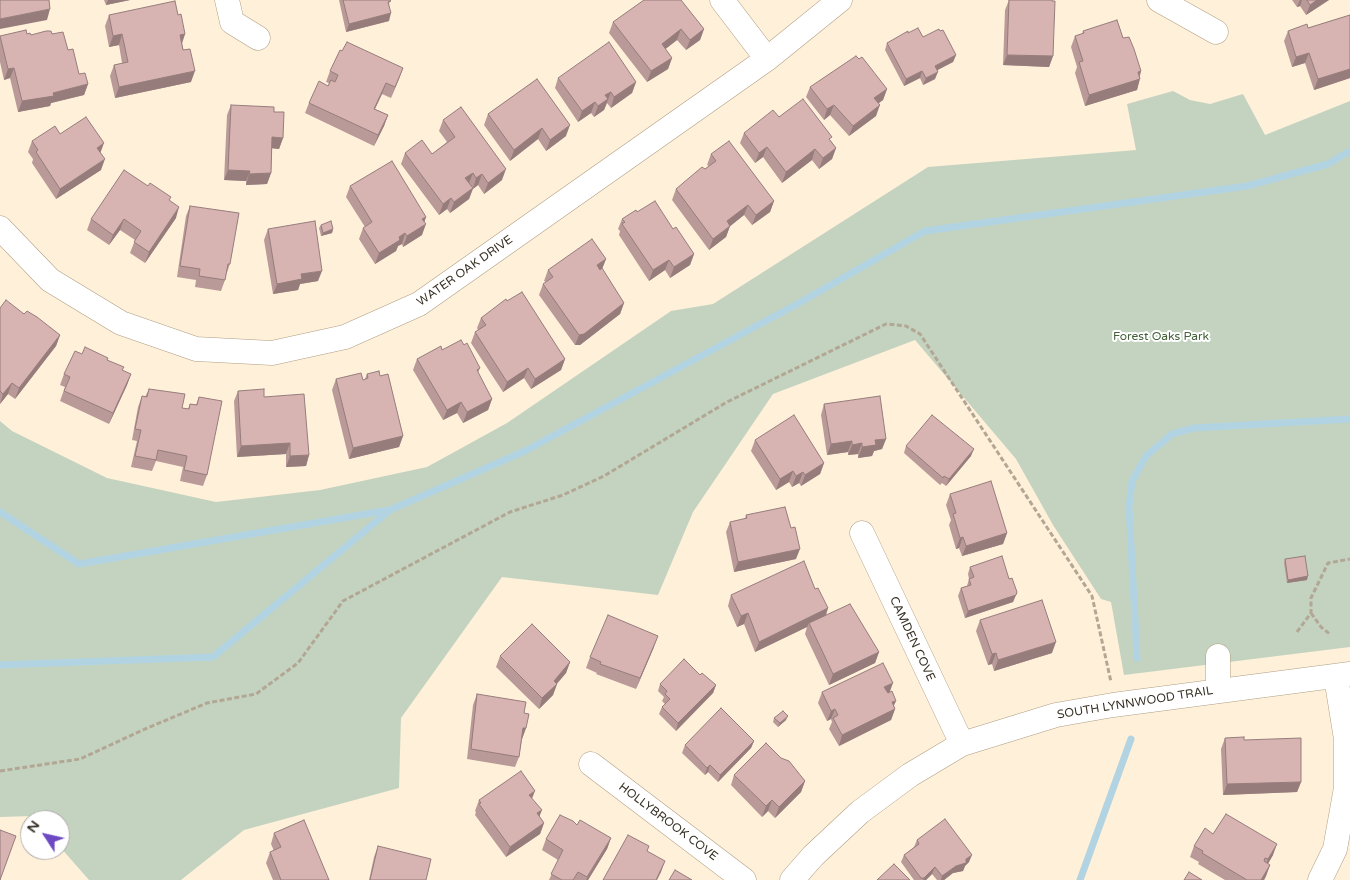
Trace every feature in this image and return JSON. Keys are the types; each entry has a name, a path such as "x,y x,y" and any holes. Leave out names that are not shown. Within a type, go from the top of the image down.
{"street":[{"path":"228,0 232,22 258,38"},
{"path":"722,0 767,59"},
{"name":"WATER OAK DRIVE","path":"0,228 50,280 58,285 121,323 196,349 272,353 345,337 419,304 767,59 840,0"},
{"path":"1159,0 1216,32"},
{"name":"CAMDEN COVE","path":"862,533 962,744"},
{"path":"1218,656 1218,690"},
{"path":"1320,880 1335,849 1346,788 1343,676"},
{"name":"SOUTH LYNNWOOD TRAIL","path":"792,880 813,856 860,812 910,775 962,744 1056,715 1218,690 1343,676"},
{"name":"HOLLYBROOK COVE","path":"591,764 744,880"}],"path":[{"path":"0,771 80,759 145,728 207,703 256,694 298,663 343,601 510,512 563,495 604,476 727,402 886,324 906,326 920,334 1092,596 1111,675"},
{"path":"1332,635 1321,627 1311,613 1311,598 1328,564 1350,559"},
{"path":"1296,632 1311,613"}],"green space":[{"name":"Forest Oaks Park","path":"1173,91 1190,100 1210,104 1243,94 1265,135 1350,101 1350,647 1124,675 1111,602 1101,599 1053,525 1016,459 915,340 773,394 693,512 658,595 502,577 401,718 399,788 244,830 181,880 89,880 70,858 70,810 20,810 20,816 0,817 0,421 12,431 107,478 216,502 320,490 427,467 507,423 671,311 713,304 928,167 1136,150 1127,104"}],"building":[{"path":"0,0 49,0 50,9 0,19"},
{"path":"343,0 390,0 388,2 391,13 349,24"},
{"path":"644,0 681,0 704,29 690,40 681,29 662,44 672,58 651,71 613,22"},
{"path":"1009,0 1055,1 1053,56 1007,55"},
{"path":"1307,0 1317,0 1310,5"},
{"path":"175,1 178,15 181,14 185,34 180,35 183,50 190,49 195,71 119,87 114,65 128,62 122,34 113,36 109,15"},
{"path":"1350,15 1350,69 1318,79 1309,53 1296,57 1288,31 1307,24 1308,28"},
{"path":"1117,20 1123,38 1129,37 1134,49 1141,71 1138,72 1140,79 1089,95 1079,62 1083,61 1075,36 1084,33 1083,31"},
{"path":"918,28 923,37 939,29 940,31 943,30 956,55 935,66 938,72 926,78 922,71 906,79 887,43 908,31 908,33"},
{"path":"26,30 27,34 30,33 31,35 46,31 51,31 52,34 63,32 68,50 73,49 79,74 85,73 88,84 53,93 54,96 22,101 14,68 8,69 0,36"},
{"path":"347,42 403,68 395,87 386,83 374,109 388,115 378,135 309,103 319,81 328,86 331,80 335,82 338,75 330,71 340,50 342,51"},
{"path":"609,42 636,82 614,97 611,92 605,95 608,99 598,106 595,102 582,111 558,78"},
{"path":"856,56 859,59 862,57 887,89 874,98 880,105 853,126 834,105 827,109 810,87"},
{"path":"537,79 570,125 550,140 542,128 514,150 488,114"},
{"path":"803,99 832,137 829,139 836,148 823,158 815,149 786,172 767,147 759,153 744,133 773,110 779,117"},
{"path":"231,105 274,107 274,112 284,112 283,138 272,137 271,173 249,174 250,171 228,170"},
{"path":"461,107 506,169 488,183 482,174 476,178 473,173 465,178 473,188 454,202 451,198 443,204 405,153 422,140 432,154 455,137 443,120"},
{"path":"86,117 104,143 97,148 105,159 60,189 36,152 38,150 32,141 55,126 60,134"},
{"path":"729,141 774,201 756,215 748,205 727,221 730,226 713,239 676,189 702,167 705,169 716,161 711,154"},
{"path":"392,161 426,217 422,219 426,224 407,236 405,233 399,237 400,240 379,253 363,228 372,222 350,186"},
{"path":"124,170 148,186 150,183 171,197 169,200 179,207 149,252 134,242 141,231 124,219 113,235 91,219"},
{"path":"655,201 673,229 676,227 694,254 674,267 669,260 653,270 622,224 625,222 622,219"},
{"path":"190,206 239,213 230,264 228,264 225,280 199,276 200,269 180,266"},
{"path":"315,221 322,271 301,274 302,279 277,284 268,229"},
{"path":"331,221 333,229 323,233 321,225"},
{"path":"592,239 606,259 597,265 600,270 602,268 624,303 584,334 579,335 543,284 553,277 548,270"},
{"path":"522,292 565,359 535,379 528,368 507,382 475,332 486,325 481,318 506,299 507,301"},
{"path":"6,300 24,314 27,311 37,317 60,335 19,388 12,383 3,394 0,391 0,308"},
{"path":"461,340 464,345 467,343 480,368 477,370 492,399 467,412 461,402 447,410 417,359 441,346 442,350"},
{"path":"85,347 108,358 107,360 124,367 122,370 131,374 113,413 64,391 70,377 64,374 75,351 82,354"},
{"path":"379,371 380,376 388,374 403,436 353,448 336,379 361,373 363,380 368,378 367,374"},
{"path":"149,389 185,394 182,408 189,409 190,404 197,405 199,397 222,401 207,475 184,470 187,456 158,450 156,460 135,456 141,430 135,429 142,396 147,397"},
{"path":"264,389 264,397 304,394 309,455 290,456 290,443 241,446 238,391"},
{"path":"880,396 886,439 875,440 876,445 862,447 862,443 852,445 852,441 831,444 824,404"},
{"path":"794,415 824,463 805,475 803,472 796,476 793,471 780,479 755,440"},
{"path":"932,415 974,449 949,479 944,476 943,478 906,446"},
{"path":"991,481 1007,533 966,546 963,537 960,538 953,514 956,513 950,494"},
{"path":"785,507 791,528 795,527 800,549 738,562 730,522 747,518 746,515"},
{"path":"1002,556 1009,579 1012,578 1017,592 1016,595 968,611 961,588 971,585 969,579 974,577 970,567"},
{"path":"1305,556 1308,576 1288,580 1285,559"},
{"path":"804,561 815,589 818,588 828,608 759,642 748,613 741,616 731,595"},
{"path":"1042,600 1056,642 998,660 996,653 992,654 980,620"},
{"path":"850,604 879,652 833,674 809,623"},
{"path":"608,615 658,636 640,678 600,664 601,662 590,657"},
{"path":"532,624 570,662 554,681 557,684 542,698 500,656"},
{"path":"684,659 700,675 702,673 716,685 678,723 662,707 670,699 665,694 667,691 660,684"},
{"path":"883,663 893,683 884,687 888,693 892,691 896,701 892,702 895,709 842,735 833,718 838,715 835,709 831,711 822,692"},
{"path":"477,694 526,702 524,713 529,714 526,728 523,728 519,757 471,749"},
{"path":"721,708 754,741 720,775 710,765 707,768 685,745"},
{"path":"783,711 788,716 780,723 774,718"},
{"path":"1244,737 1244,740 1301,738 1301,782 1227,784 1225,738"},
{"path":"766,743 781,758 789,761 805,781 779,807 772,800 766,806 734,775"},
{"path":"521,771 535,791 529,795 542,810 537,813 544,823 510,847 479,804 481,803 479,800"},
{"path":"1226,814 1277,844 1268,859 1265,858 1264,861 1270,865 1261,880 1247,880 1202,853 1203,851 1194,846 1205,828 1213,834"},
{"path":"560,815 577,825 580,820 611,838 587,877 578,872 573,880 562,880 551,874 563,850 546,839"},
{"path":"945,819 972,855 966,859 966,863 956,866 942,876 935,867 924,878 921,878 904,855 919,844 917,840"},
{"path":"304,820 329,880 281,880 270,852 281,847 274,833"},
{"path":"0,830 16,836 0,880"},
{"path":"628,835 649,846 647,851 665,861 656,880 603,880"},
{"path":"378,846 431,859 426,880 370,880"},
{"path":"894,864 910,880 877,880"},
{"path":"675,870 692,880 669,880"},
{"path":"1189,872 1202,880 1184,880"}],"waterway":[{"path":"0,665 213,657 390,510 525,451 799,303 925,231 1247,186 1328,164 1350,151"},
{"path":"1137,658 1129,507 1132,481 1146,456 1172,434 1194,428 1350,419"},
{"path":"0,512 79,564 389,510"},
{"path":"1080,880 1131,739"}]}
